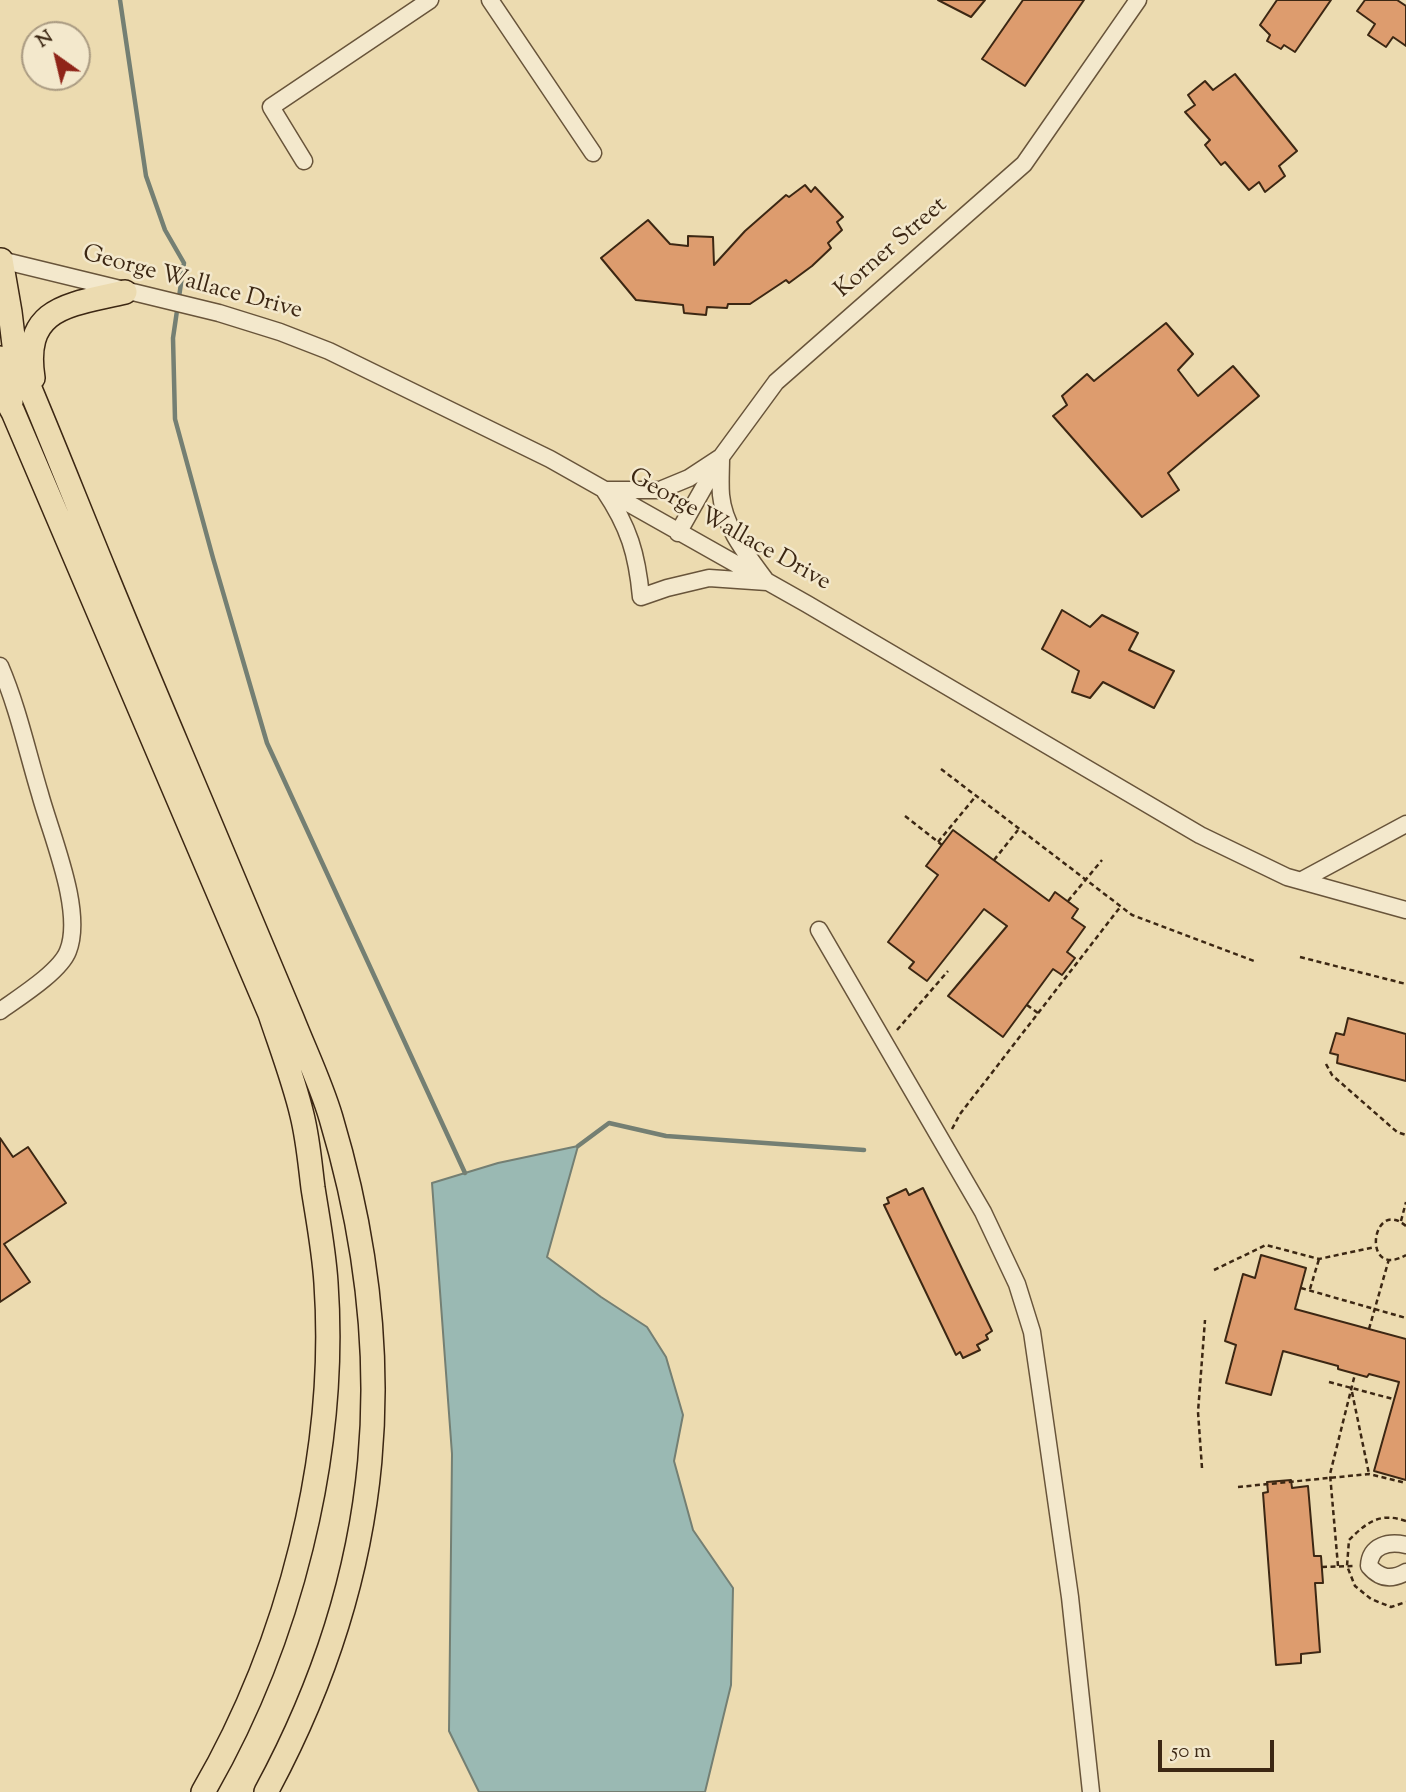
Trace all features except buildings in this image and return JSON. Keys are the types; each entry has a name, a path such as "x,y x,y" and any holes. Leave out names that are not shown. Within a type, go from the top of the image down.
{"highway":[{"path":"0,261 15,353 330,1114 363,1248 375,1374 371,1461 359,1544 326,1660 296,1732 266,1792"},
{"path":"37,405 30,351 41,324 61,308 125,292"},
{"path":"0,358 13,411"},
{"path":"0,389 13,411 270,1014 303,1117 322,1235 326,1285 326,1372 323,1415 310,1501 290,1584 264,1667 233,1736 203,1792"}],"street":[{"path":"304,161 271,107 430,0"},
{"path":"490,0 593,153"},
{"name":"Korner Street","path":"678,533 721,457 776,382 1024,164 1138,0"},
{"name":"George Wallace Drive","path":"0,261 219,313 329,351 550,459 767,582 1200,835 1264,867 1406,910"},
{"path":"721,457 689,478 660,490 604,491 628,531 638,567 641,597 709,578 767,582"},
{"path":"721,457 725,513 743,549 767,582"},
{"path":"0,666 15,702 67,885 72,919 68,951 38,984 0,1011"},
{"path":"1302,880 1406,824"},
{"path":"819,930 983,1212 1017,1284 1032,1332 1070,1597 1091,1792"},
{"path":"1406,1545 1392,1541 1380,1546 1370,1558 1369,1566 1376,1574 1387,1578 1398,1577 1406,1572"}],"path":[{"path":"941,769 1132,915 1254,961"},
{"path":"938,842 976,796"},
{"path":"905,816 942,845"},
{"path":"994,860 1019,829"},
{"path":"1068,901 1102,860"},
{"path":"944,1144 960,1114 1121,906"},
{"path":"1300,957 1406,984"},
{"path":"885,1043 948,971"},
{"path":"1027,1005 1038,1013"},
{"path":"1326,1063 1332,1076 1397,1132 1406,1135"},
{"path":"1401,1221 1406,1202"},
{"path":"1406,1226 1401,1221 1390,1221 1380,1226 1374,1236 1375,1247 1382,1256 1389,1259 1405,1257 1406,1263"},
{"path":"1214,1270 1266,1245 1319,1259 1375,1247"},
{"path":"1310,1291 1319,1259"},
{"path":"1368,1329 1389,1259"},
{"path":"1301,1288 1406,1318"},
{"path":"1202,1468 1198,1412 1205,1320"},
{"path":"1338,1566 1331,1479 1355,1374"},
{"path":"1329,1382 1393,1399"},
{"path":"1352,1388 1368,1474"},
{"path":"1238,1488 1368,1474 1406,1483"},
{"path":"1322,1567 1369,1566"}],"water":[{"path":"578,1146 547,1257 647,1327 666,1357 683,1415 674,1461 693,1530 733,1588 731,1685 705,1792 479,1792 449,1731 452,1454 432,1183 498,1163"}],"waterway":[{"path":"120,0 146,176 165,230 184,263 173,338 175,419 267,743 465,1173"},
{"path":"578,1146 609,1123 666,1136 864,1150"}]}
